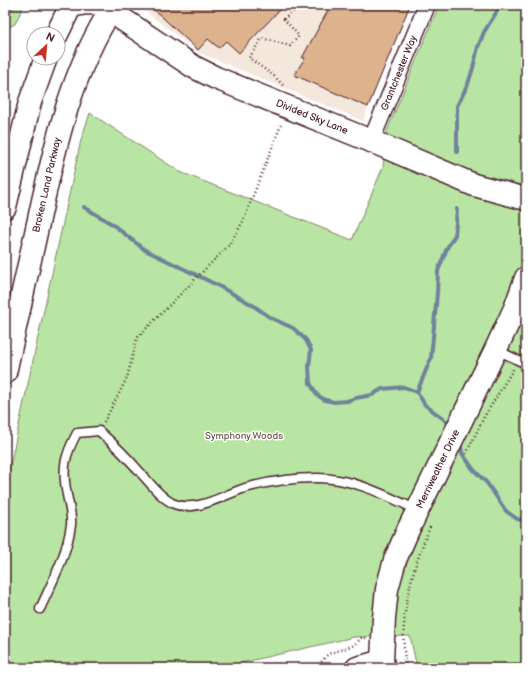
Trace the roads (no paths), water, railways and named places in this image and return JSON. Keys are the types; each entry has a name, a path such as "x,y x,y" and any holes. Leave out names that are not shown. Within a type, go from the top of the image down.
{"street":[{"name":"Grantchester Way","path":"371,141 427,5"},
{"name":"Divided Sky Lane","path":"112,8 200,70 223,81 371,141 474,186 526,199"},
{"name":"Broken Land Parkway","path":"5,373 44,194 65,113 88,53 112,8"},
{"path":"61,26 69,9"},
{"path":"5,207 30,102 43,66"},
{"name":"Merriweather Drive","path":"383,664 384,618 387,589 395,560 425,509 470,425 496,349 516,306 526,278"},
{"path":"357,668 383,664"}],"lane":[{"path":"69,9 86,10 112,8"},
{"path":"496,349 526,364"},
{"path":"40,609 58,570 67,544 71,524 71,508 66,490 64,472 67,452 77,433 99,431 116,445 161,495 173,503 184,506 196,506 245,488 282,481 317,478 339,480 360,485 425,509"}],"waterway":[{"path":"5,20 12,5"},
{"path":"457,152 457,106 468,84 478,47 484,32 501,5"},
{"path":"84,207 112,224 145,250 217,285 251,304 271,318 293,328 306,340 311,350 309,366 310,383 317,395 325,400 334,402 347,401 372,395 382,389 404,387 417,392 425,405 449,423 451,427"},
{"path":"417,392 431,358 438,271 447,248 455,235 457,209"},
{"path":"460,441 462,453 473,469 487,483 506,511 517,519 526,521"}],"park label":[{"name":"Symphony Woods","path":"244,436"}]}
